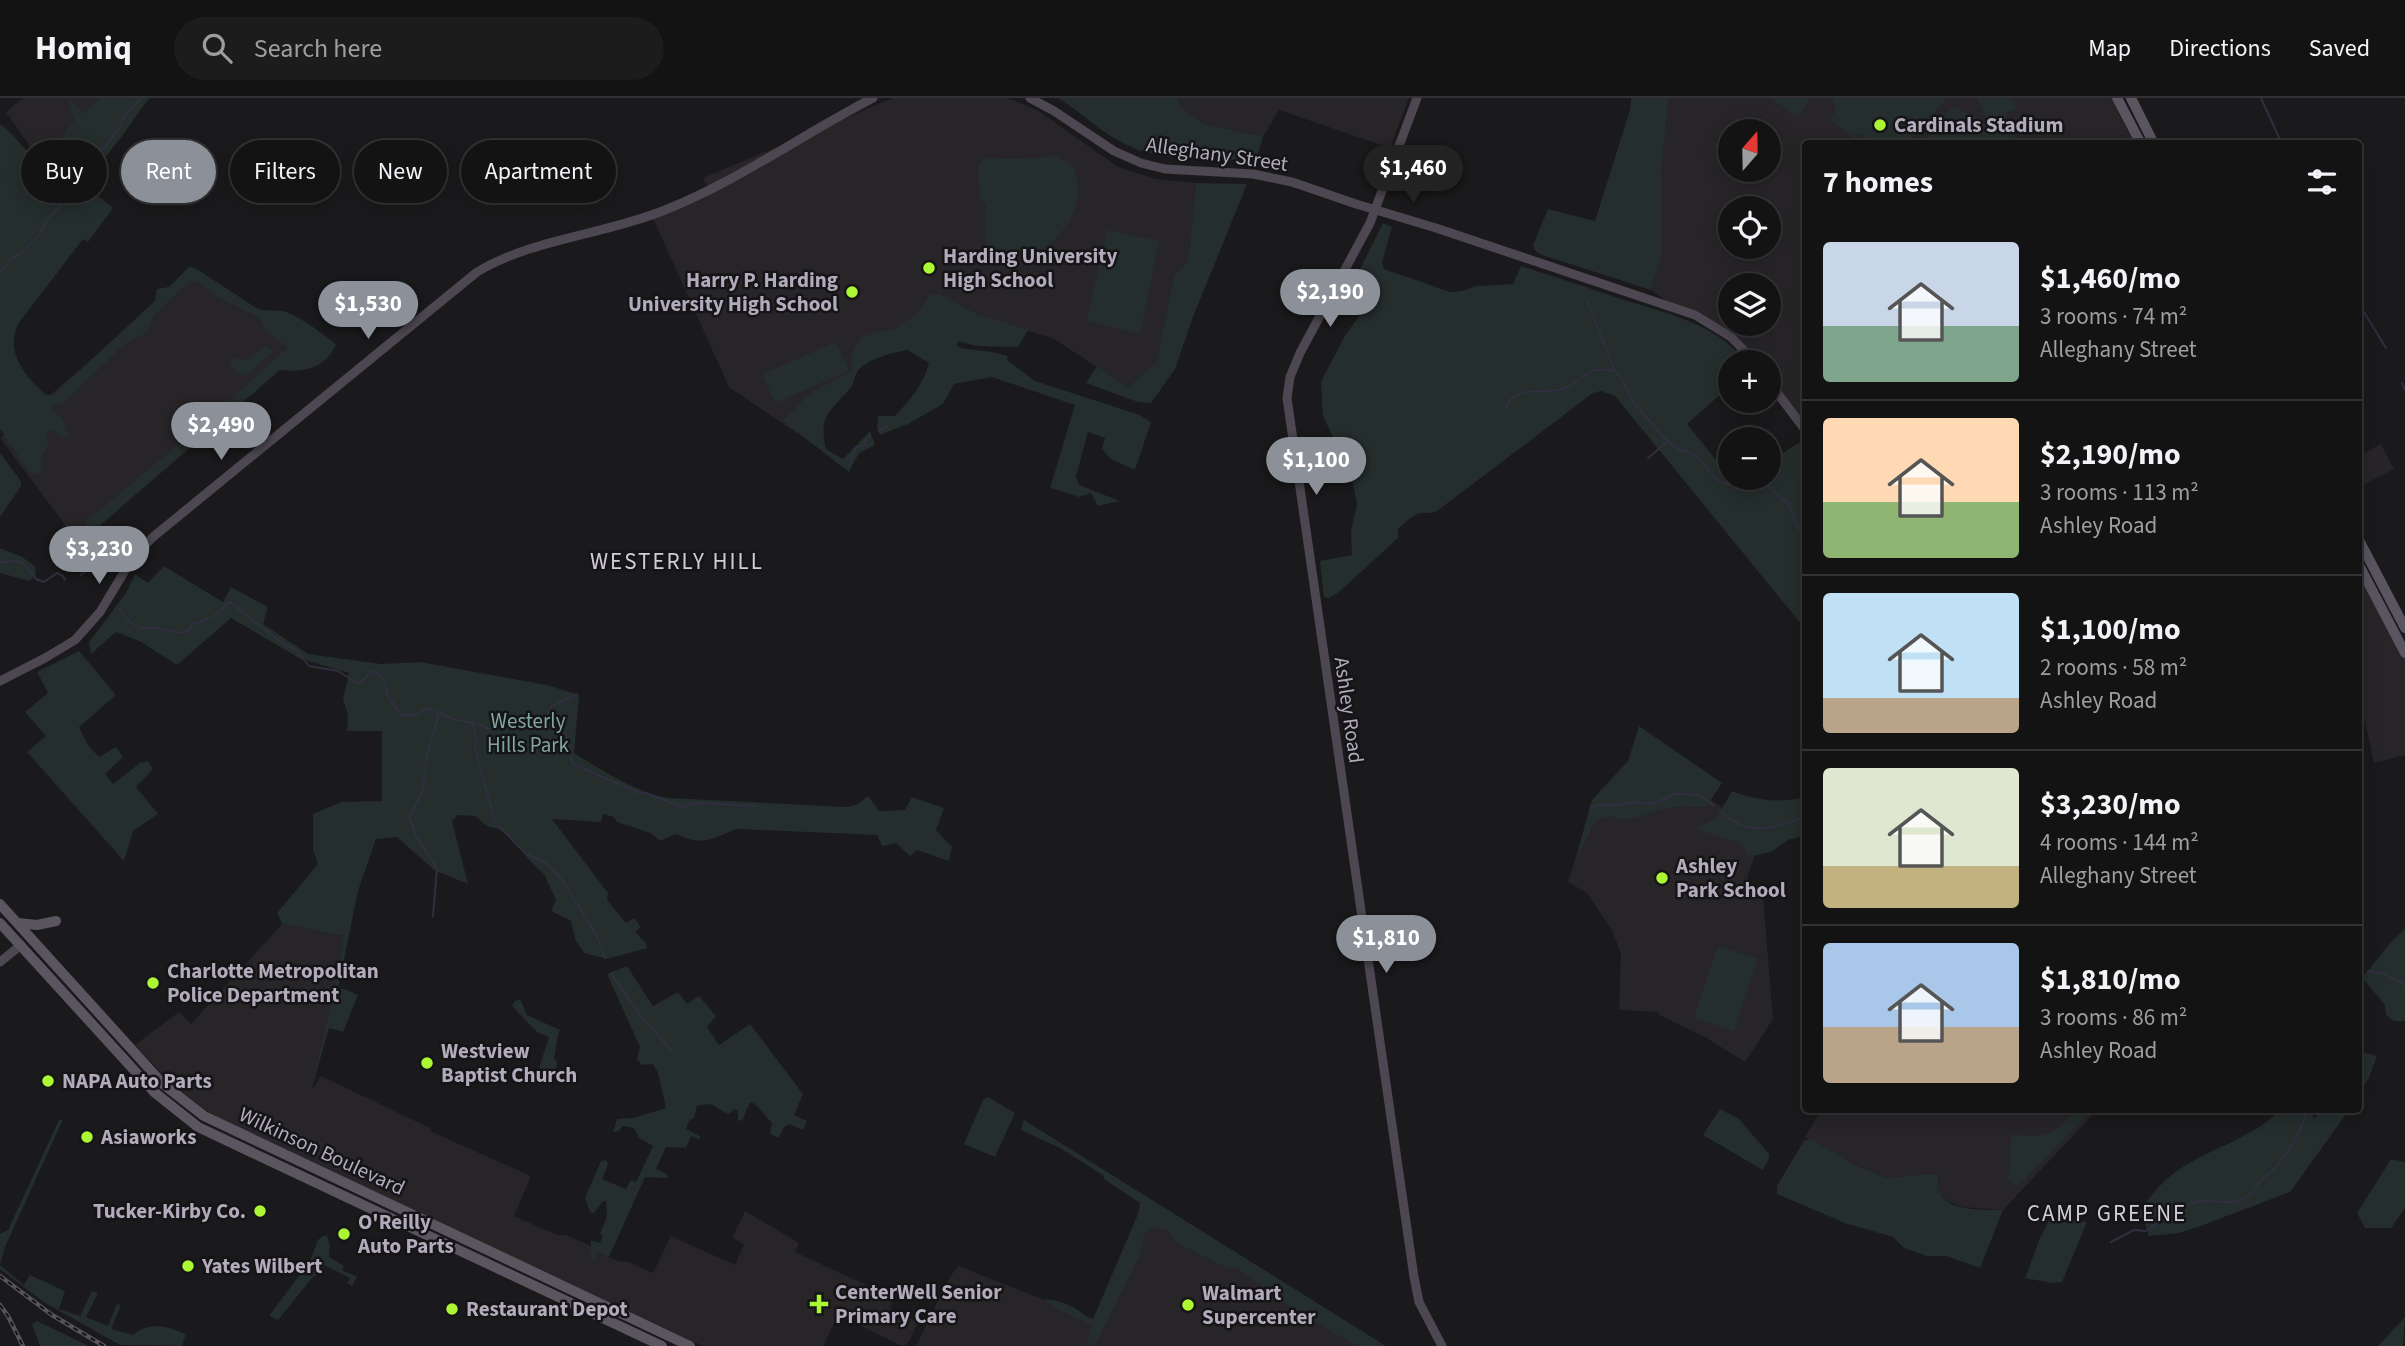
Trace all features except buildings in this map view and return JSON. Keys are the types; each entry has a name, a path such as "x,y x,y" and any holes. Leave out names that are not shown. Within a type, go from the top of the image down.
{"main road":[{"path":"2117,98 2139,140"},
{"path":"2131,98 2152,140"},
{"path":"2362,547 2405,628"},
{"path":"2362,571 2405,653"},
{"name":"Wilkinson Boulevard","path":"0,904 163,1084 204,1116 690,1346"},
{"path":"17,923 37,925 56,921"},
{"name":"Wilkinson Boulevard","path":"0,923 154,1092 198,1127 662,1346"}],"street":[{"path":"0,681 75,640 100,612 132,559 153,537 477,272 517,252 623,225 685,202 873,98"},
{"name":"Alleghany Street","path":"1030,98 1107,147 1140,163 1165,169 1272,177 1376,209 1695,316 1731,337 1743,350"},
{"name":"Ashley Road","path":"1417,98 1376,209 1349,266 1300,354 1290,377 1287,398 1416,1286 1425,1317 1442,1346"},
{"path":"1781,398 1802,426"},
{"path":"0,962 21,945"}],"shaded area":[{"path":"23,98 118,98 69,140 26,140 6,112"},
{"name":"Harding University High School","path":"893,98 1008,98 1039,111 1118,167 1156,179 1196,183 1188,262 1174,275 1156,363 1128,387 1054,339 944,304 889,337 798,434 729,387 652,216 709,190 703,178"},
{"path":"1179,98 1409,98 1390,148 1279,110 1263,137 1203,123 1180,107"},
{"path":"1669,98 2111,98 2132,140 1802,140 1802,425 1781,396 1781,350 1745,350 1727,336 1781,336 1781,273 1718,273 1718,331 1651,290 1661,257 1661,173"},
{"path":"197,269 310,343 72,544 63,522 0,438"},
{"path":"2381,444 2394,469 2362,485 2362,454"},
{"path":"2362,574 2405,656 2405,755 2374,763 2363,712"},
{"path":"1663,768 1763,835 1747,877 1763,897 1773,1019 1745,1062 1705,1037 1659,1015 1659,1012 1619,1010 1621,954 1613,932 1587,893 1568,882 1594,802"},
{"path":"282,924 343,936 312,1089 321,1076 430,1128 432,1132 531,1176 514,1216 591,1246 590,1260 593,1262 598,1253 653,1273 671,1236 735,1265 744,1244 732,1238 745,1211 799,1243 795,1252 894,1298 890,1308 918,1322 910,1340 906,1345 900,1345 838,1315 823,1346 703,1346 237,1129 205,1110 170,1082 135,1045 179,1012 191,1024"},
{"path":"1819,1113 2094,1113 2003,1210 1962,1207 1947,1201 1939,1192 1938,1173 1886,1178 1805,1137"},
{"path":"1158,1204 1384,1346 916,1346 948,1280 958,1266 1101,1322"}],"green space":[{"path":"100,98 150,98 107,155 107,140 60,140 75,121 69,99 84,114"},
{"path":"1058,98 1179,98 1180,107 1203,123 1263,137 1256,160 1187,159 1153,154 1121,142"},
{"path":"1631,98 1669,98 1661,173 1661,257 1651,290 1542,255 1535,251 1533,245 1548,209 1595,221 1630,110"},
{"path":"1771,98 1810,98 1798,117"},
{"name":"Cardinals Stadium","path":"1832,98 1947,98 1910,140 1868,140 1861,133 1855,140 1830,118 1836,111"},
{"path":"1977,98 2012,98 2016,109 2005,113 2015,140 1924,140 1953,107 1975,116 1992,130"},
{"path":"0,124 21,144 21,203 107,203 113,208 88,242 83,239 18,324 14,345 19,363 46,395 53,395 155,301 157,289 169,287 189,267 195,268 256,308 283,311 296,316 336,344 327,359 320,364 297,371 280,370 90,534 83,530 87,521 217,412 288,347 265,331 256,316 215,296 200,282 189,281 155,314 146,333 127,342 62,404 53,404 53,412 62,418 69,435 66,438 50,430 47,432 48,446 41,456 42,473 35,474 28,470 0,429"},
{"path":"1056,156 1074,166 1078,199 1070,219 1057,237 1032,256 993,254 986,245 986,205 980,199 978,166 984,158"},
{"path":"1196,183 1247,184 1175,369 1151,403 1138,402 1086,383 1097,366 1128,387 1156,363 1174,275 1188,262"},
{"path":"1383,223 1392,227 1382,263 1384,269 1450,292 1476,286 1513,284 1521,266 1670,314 1720,338 1735,350 1718,350 1718,397 1687,424 1718,462 1718,490 1781,490 1781,454 1802,441 1802,625 1615,396 1601,391 1593,393 1437,511 1410,518 1398,529 1398,538 1339,592 1329,598 1324,597 1320,561 1352,555 1351,531 1357,504 1352,478 1323,416 1321,382 1344,337 1364,309 1365,300 1354,281"},
{"path":"1107,230 1159,241 1140,334 1087,321"},
{"path":"929,295 941,295 977,314 1028,330 1018,347 976,346 959,341 957,345 960,348 1008,356 1007,360 1035,381 1140,415 1151,422 1135,470 1111,459 1102,449 1105,438 1088,432 1076,476 1079,485 1120,501 1098,506 1091,493 1079,497 1050,488 1075,405 992,377 954,384 943,404 908,424 880,435 877,428 878,416 895,416 915,392 929,363 907,350 880,357 861,367 851,387 825,421 826,449 843,459 870,431 875,445 859,453 849,472 783,421 809,394 852,371 851,356 861,337 892,331 918,313"},
{"path":"836,342 849,371 775,403 762,374"},
{"path":"266,346 273,351 246,376 240,375 229,362 234,358 248,360"},
{"path":"0,453 21,481 21,486 0,517"},
{"path":"0,548 35,566 36,574 29,581 0,573"},
{"name":"Westerly Hills Park","path":"164,566 223,602 231,587 268,607 263,624 308,654 381,664 420,662 547,685 579,695 574,753 620,780 657,795 669,798 847,807 858,804 868,796 879,811 905,810 912,797 944,808 936,830 952,847 949,861 917,850 910,856 896,843 882,846 877,835 736,829 706,840 692,840 675,834 661,841 650,833 617,822 614,817 603,814 601,822 552,819 608,893 607,900 626,923 634,918 641,927 635,932 646,943 647,948 607,959 584,953 575,939 571,921 551,911 556,900 544,874 528,859 516,842 475,816 458,815 452,821 468,884 434,870 397,837 376,839 358,891 338,989 358,995 343,1032 329,1028 311,1091 338,971 343,936 282,924 277,913 318,864 313,850 313,814 342,802 382,801 382,731 347,731 348,715 343,699 349,673 299,658 231,618 177,665 141,642 116,632 91,654 89,642 126,593 135,574 148,583"},
{"path":"79,651 116,695 79,727 88,745 99,757 116,747 123,757 105,774 113,784 140,763 148,761 153,769 136,787 158,814 133,831 124,861 27,752 46,736 25,712 48,693 37,672"},
{"path":"1639,726 1722,783 1707,806 1666,808 1634,818 1618,819 1611,816 1595,821 1574,864 1592,800 1628,761"},
{"path":"1732,791 1768,800 1802,798 1802,836 1788,840 1771,852 1748,857 1742,843 1698,830 1698,827 1716,818"},
{"path":"2405,929 2405,1021 2394,1021 2386,1015 2385,1005 2362,978"},
{"path":"1718,946 1758,959 1734,1031 1694,1018"},
{"path":"627,966 653,1006 678,992 687,1004 699,996 716,1016 707,1027 719,1045 750,1024 803,1094 794,1115 807,1121 803,1130 789,1124 784,1127 779,1138 770,1134 772,1123 750,1102 742,1121 738,1120 738,1111 734,1109 729,1114 711,1105 697,1106 694,1118 689,1121 686,1129 701,1137 699,1139 691,1136 686,1148 666,1147 656,1169 668,1175 667,1178 645,1177 609,1257 598,1253 594,1262 590,1260 591,1240 600,1243 603,1235 600,1234 607,1216 606,1201 603,1201 594,1213 590,1212 585,1198 601,1161 606,1160 608,1164 602,1179 626,1189 631,1180 636,1182 653,1146 639,1138 634,1128 623,1126 619,1131 613,1132 617,1119 633,1118 666,1108 658,1073 653,1064 642,1065 637,1059 640,1047 607,974"},
{"path":"520,999 527,1015 560,1030 554,1058 557,1063 555,1074 539,1068 549,1037 537,1032 512,1006"},
{"path":"2362,1052 2377,1056 2362,1089"},
{"path":"988,1097 1015,1113 995,1157 964,1144 983,1100"},
{"path":"1720,1109 1739,1119 1769,1154 1763,1170 1703,1135"},
{"path":"2075,1113 2088,1113 2022,1183 2014,1186 2007,1175 2013,1134 2042,1135 2063,1124"},
{"path":"2276,1113 2311,1113 2314,1119 2319,1113 2347,1113 2290,1192 2179,1233 2149,1236 2144,1221 2137,1215 2163,1183 2186,1165 2242,1137"},
{"path":"63,1119 5,1247 0,1265 0,1234 8,1230 59,1120"},
{"path":"1024,1120 1386,1346 1356,1346 1283,1302 1236,1267 1227,1268 1175,1242 1167,1230 1155,1227 1144,1234 1140,1255 1096,1343 1086,1346 1092,1325 1055,1308 1045,1300 1063,1303 1082,1313 1090,1321 1093,1319 1138,1214 1140,1203 1060,1148 1021,1130"},
{"path":"1810,1139 1854,1164 1886,1178 1938,1173 1939,1190 1949,1203 1967,1208 2003,1210 1980,1268 1946,1256 1927,1256 1904,1248 1893,1237 1845,1223 1777,1194 1777,1186 1804,1141"},
{"path":"2391,1159 2405,1162 2405,1208 2391,1228 2365,1228 2357,1213"},
{"path":"2051,1217 2087,1222 2062,1282 2051,1283 2025,1278 2040,1238"},
{"path":"327,1236 330,1245 329,1257 344,1266 342,1270 357,1277 352,1286 347,1283 350,1278 324,1265 323,1270 312,1278 278,1320 269,1316 310,1261 318,1240"},
{"path":"0,1265 24,1285 30,1275 65,1291 59,1309 80,1316 92,1291 98,1293 86,1317 108,1326 117,1304 121,1305 111,1329 133,1335 152,1326 166,1327 186,1334 182,1346 120,1345 45,1303 0,1269"},
{"path":"2405,1317 2403,1346 2378,1346"},
{"path":"37,1321 89,1346 40,1346 32,1324"}],"waterway":[{"path":"0,273 12,258 19,255 40,234 46,221 67,198 69,189 82,179 119,129 124,116 141,98"},
{"path":"2261,98 2280,140"},
{"path":"1587,300 1615,371 1634,403 1668,442 1700,459 1717,481 1747,490 1764,486 1772,488 1781,499 1788,502 1802,534"},
{"path":"2362,309 2386,348"},
{"path":"1506,409 1510,400 1520,394 1559,390 1595,370 1614,371"},
{"path":"2402,383 2405,390"},
{"path":"879,430 887,426"},
{"path":"849,465 856,447 864,446 870,435"},
{"path":"1648,458 1667,442"},
{"path":"80,576 95,561 101,561 109,572"},
{"path":"0,563 22,563 36,579 44,582 57,573 65,580"},
{"path":"119,608 130,622 140,628 157,628 180,633 189,631 192,624 211,617 220,612 227,603 231,603 282,643 297,651 309,666 338,671 357,683 372,671 376,673 382,677 389,698 402,715 415,715 429,708 453,719 479,724 489,729 501,722 543,721 566,734 573,764 637,792 682,807 697,803 757,806"},
{"path":"544,720 552,706 577,694"},
{"path":"433,916 437,868 416,836 409,816 422,794 427,755 439,713"},
{"path":"472,723 476,735 475,748 495,822 525,853 547,864 563,881 597,936 605,958"},
{"path":"1590,808 1631,802 1652,804 1675,794 1700,795 1714,806"},
{"path":"1720,811 1741,825 1751,828 1771,827 1802,818"},
{"path":"2368,971 2381,973 2405,984"},
{"path":"611,973 640,1015 673,1052"},
{"path":"2111,1242 2134,1230 2146,1231 2186,1205 2203,1201 2233,1202 2245,1198 2287,1153 2306,1113"}],"railway":[{"path":"0,1276 52,1315 104,1346"},
{"path":"0,1305 23,1346"}],"place":[{"name":"Cardinals Stadium","path":"1880,125"},
{"name":"Harding University High School","path":"929,268"},
{"name":"Harry P. Harding University High School","path":"852,292"},
{"name":"Ashley Park School","path":"1662,878"},
{"name":"Charlotte Metropolitan Police Department","path":"153,983"},
{"name":"Westview Baptist Church","path":"427,1063"},
{"name":"NAPA Auto Parts","path":"48,1081"},
{"name":"Asiaworks","path":"87,1137"},
{"name":"Tucker-Kirby Co.","path":"260,1211"},
{"name":"O'Reilly Auto Parts","path":"344,1234"},
{"name":"Yates Wilbert","path":"188,1266"},
{"name":"CenterWell Senior Primary Care","path":"819,1304"},
{"name":"Walmart Supercenter","path":"1188,1305"},
{"name":"Restaurant Depot","path":"452,1309"}],"district":[{"name":"WESTERLY HILL","path":"677,561"},
{"name":"CAMP GREENE","path":"2107,1213"}]}
